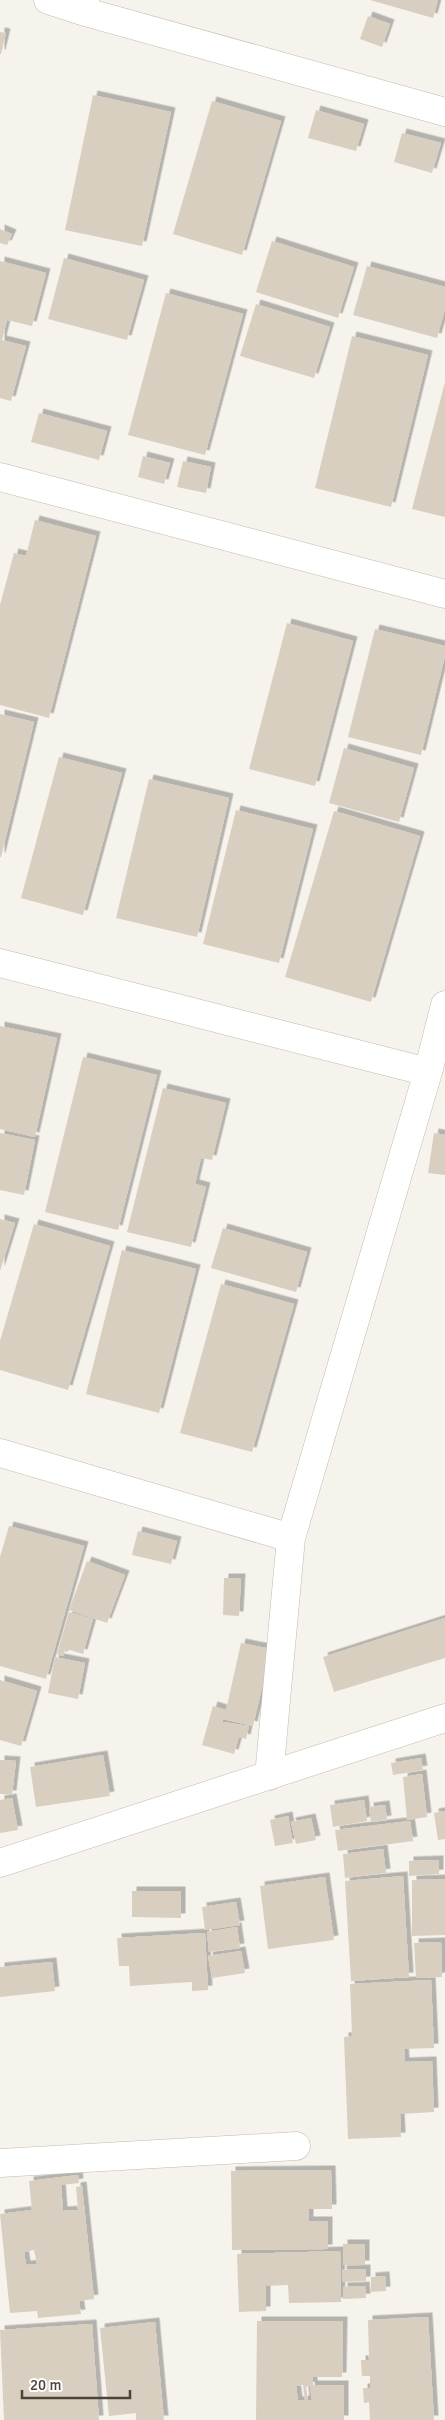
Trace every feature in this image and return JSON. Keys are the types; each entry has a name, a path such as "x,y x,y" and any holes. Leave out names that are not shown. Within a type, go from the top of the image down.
{"street":[{"path":"48,0 83,5 445,112"},
{"path":"0,477 445,594"},
{"path":"0,964 428,1072"},
{"path":"268,1776 291,1538 428,1072 445,1005"},
{"path":"0,1453 291,1538"},
{"path":"0,1863 445,1718"},
{"path":"0,2163 296,2146"}],"building":[{"path":"370,0 438,0 433,18"},
{"path":"368,16 390,24 382,47 360,39"},
{"path":"0,32 6,33 1,54 0,54"},
{"path":"93,95 171,112 142,246 65,230"},
{"path":"212,101 281,121 242,255 173,234"},
{"path":"316,110 364,124 356,151 308,138"},
{"path":"402,133 441,143 432,173 394,162"},
{"path":"0,229 12,234 7,245 0,243"},
{"path":"272,241 354,267 338,318 256,292"},
{"path":"64,258 144,280 127,340 48,319"},
{"path":"0,261 46,273 32,326 7,320 2,340 26,346 11,401 0,398"},
{"path":"367,266 445,287 445,309 437,338 353,315"},
{"path":"166,293 243,314 205,455 128,435"},
{"path":"256,304 330,327 314,378 240,356"},
{"path":"352,336 428,355 391,507 315,488"},
{"path":"445,382 445,517 412,509"},
{"path":"39,413 107,431 99,460 31,442"},
{"path":"143,456 170,463 164,484 138,477"},
{"path":"183,461 211,467 206,493 177,487"},
{"path":"35,520 96,536 49,718 0,705 0,605 14,553 26,556"},
{"path":"287,623 353,641 315,786 249,769"},
{"path":"375,629 445,646 445,656 421,755 348,737"},
{"path":"0,714 34,722 1,857 0,857"},
{"path":"344,748 414,768 399,822 329,803"},
{"path":"59,757 122,773 83,915 21,898"},
{"path":"149,779 229,798 197,937 116,918"},
{"path":"236,810 313,829 279,963 203,944"},
{"path":"334,811 420,836 371,1002 285,977"},
{"path":"0,1026 57,1038 35,1137 0,1129"},
{"path":"83,1057 157,1075 118,1230 45,1212"},
{"path":"163,1088 226,1103 212,1160 201,1158 195,1184 206,1187 191,1247 127,1232"},
{"path":"0,1133 35,1140 24,1195 0,1190"},
{"path":"434,1133 445,1135 445,1175 428,1173"},
{"path":"0,1219 15,1223 0,1271"},
{"path":"34,1224 110,1246 68,1390 0,1370 0,1341"},
{"path":"223,1228 307,1252 296,1292 211,1268"},
{"path":"122,1250 196,1269 159,1413 86,1394"},
{"path":"221,1284 294,1304 252,1452 180,1433"},
{"path":"9,1526 84,1546 46,1679 0,1666 0,1557"},
{"path":"138,1531 177,1541 171,1564 132,1555"},
{"path":"87,1561 125,1575 107,1623 69,1610"},
{"path":"224,1578 241,1578 239,1616 223,1615"},
{"path":"69,1612 93,1619 83,1654 66,1649 63,1656 57,1654"},
{"path":"445,1618 445,1658 334,1692 323,1657"},
{"path":"241,1643 271,1649 253,1726 223,1719 223,1722 249,1726 246,1739 239,1737 234,1754 202,1745 213,1706 226,1710"},
{"path":"55,1657 85,1663 78,1699 48,1693"},
{"path":"0,1680 37,1691 21,1746 0,1740"},
{"path":"103,1755 110,1796 36,1807 30,1767"},
{"path":"421,1758 423,1770 393,1775 391,1763"},
{"path":"0,1760 16,1761 12,1795 0,1794"},
{"path":"422,1774 427,1817 407,1820 403,1777"},
{"path":"12,1798 18,1830 0,1833 0,1800"},
{"path":"364,1800 367,1821 333,1827 330,1805"},
{"path":"385,1805 387,1820 371,1822 369,1807"},
{"path":"445,1811 445,1839 438,1840 434,1813"},
{"path":"288,1816 293,1843 275,1846 270,1820"},
{"path":"311,1818 316,1840 296,1844 291,1822"},
{"path":"410,1821 413,1841 338,1851 335,1830"},
{"path":"383,1849 386,1873 345,1878 343,1854"},
{"path":"439,1860 439,1874 409,1876 409,1861"},
{"path":"403,1876 409,1977 351,1981 345,1881"},
{"path":"325,1877 334,1940 268,1949 260,1886"},
{"path":"445,1879 445,1935 412,1936 412,1880"},
{"path":"132,1891 181,1891 181,1918 132,1917"},
{"path":"236,1902 240,1925 205,1930 202,1907"},
{"path":"237,1927 240,1948 209,1952 207,1932"},
{"path":"205,1933 208,1990 192,1991 192,1982 130,1986 129,1966 119,1966 117,1938"},
{"path":"441,1942 442,1977 416,1978 414,1943"},
{"path":"241,1951 245,1973 212,1978 208,1956"},
{"path":"52,1962 55,1991 0,1997 0,1967"},
{"path":"431,1980 434,2048 404,2049 405,2062 432,2061 434,2112 400,2114 401,2137 348,2139 344,2037 352,2036 350,1984"},
{"path":"331,2170 332,2209 309,2209 309,2221 328,2221 328,2249 232,2250 231,2171"},
{"path":"78,2175 79,2183 61,2185 63,2211 78,2210 76,2187 82,2186 94,2299 79,2301 81,2314 38,2318 37,2311 10,2313 0,2214 32,2210 29,2181","holes":["34,2250 37,2264 26,2265 24,2252"]},
{"path":"343,2244 365,2244 365,2265 343,2265"},
{"path":"340,2251 341,2302 289,2303 288,2285 266,2286 266,2311 239,2312 237,2254"},
{"path":"366,2269 366,2281 343,2282 342,2270"},
{"path":"385,2276 386,2291 371,2292 371,2277"},
{"path":"365,2286 366,2298 343,2299 343,2287"},
{"path":"428,2317 434,2420 370,2420 369,2402 364,2403 363,2388 370,2388 370,2376 362,2376 361,2360 369,2360 368,2320"},
{"path":"257,2321 343,2321 342,2377 313,2377 313,2385 344,2385 344,2420 256,2420","holes":["303,2385 305,2400 298,2401 296,2386","310,2386 312,2400 308,2401 306,2387"]},
{"path":"155,2322 164,2420 136,2420 136,2413 109,2416 100,2328"},
{"path":"92,2324 99,2420 4,2420 0,2330"}]}
